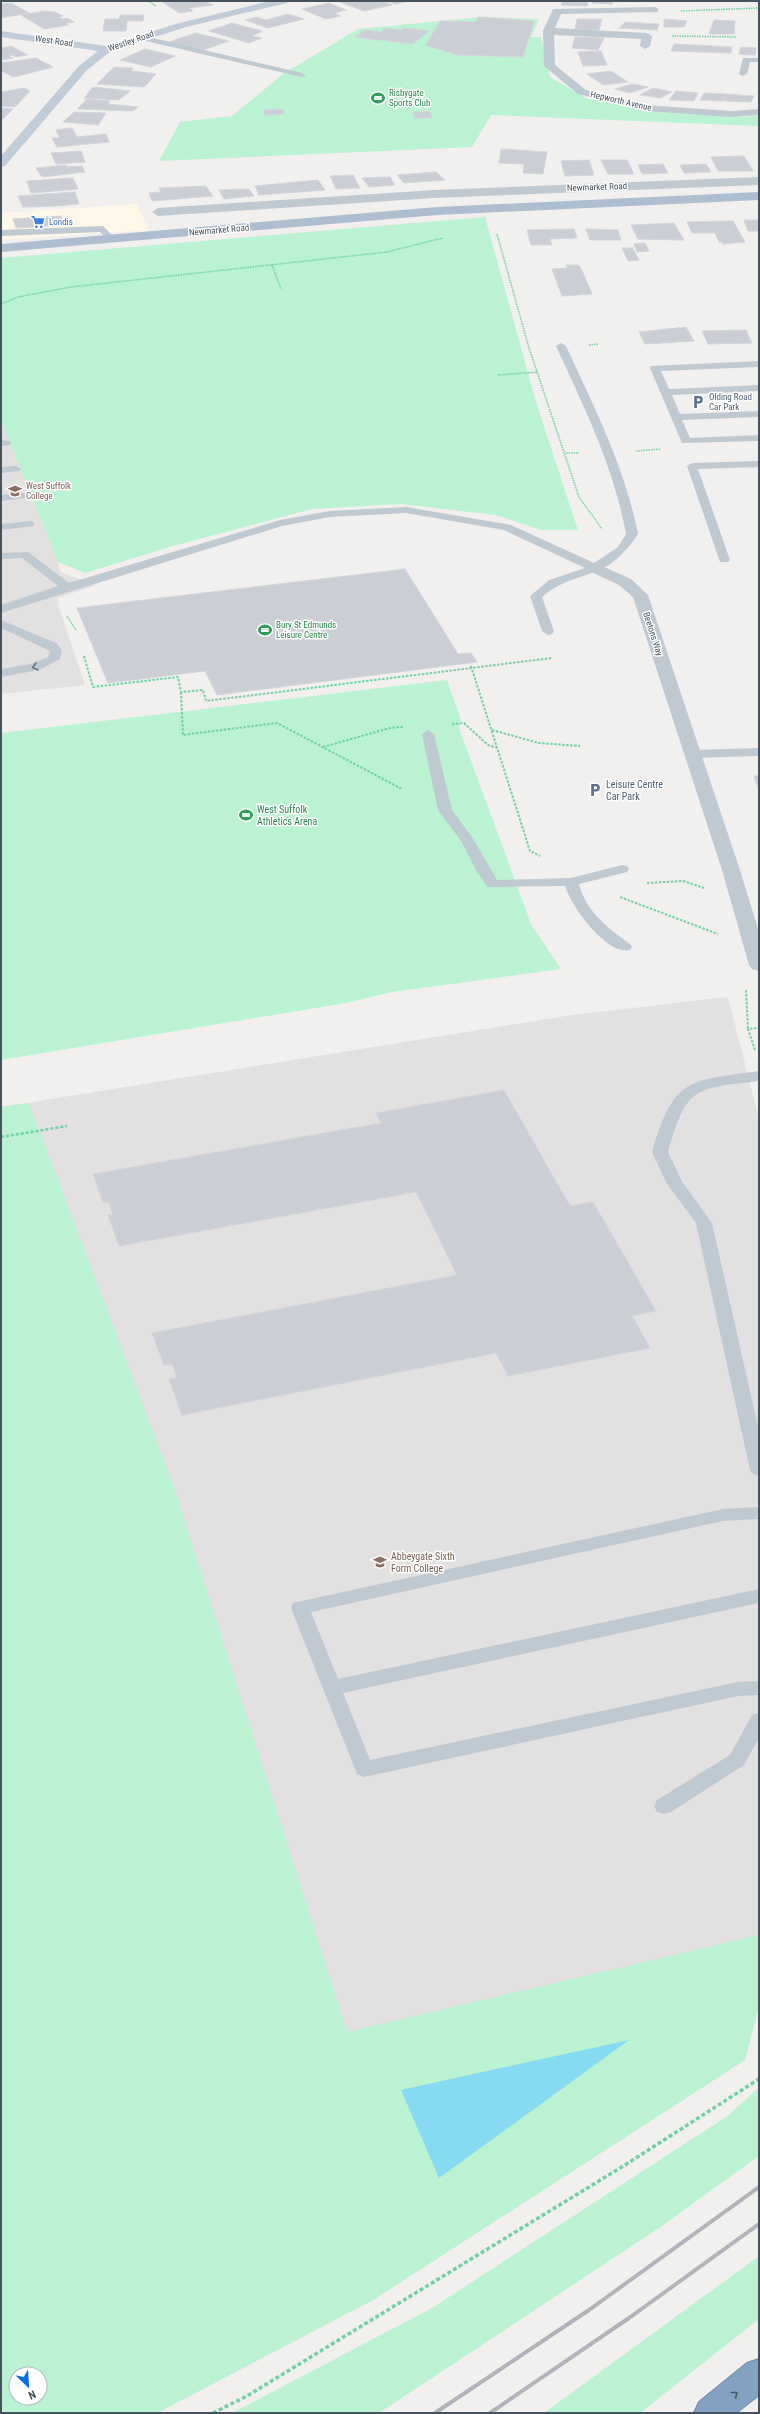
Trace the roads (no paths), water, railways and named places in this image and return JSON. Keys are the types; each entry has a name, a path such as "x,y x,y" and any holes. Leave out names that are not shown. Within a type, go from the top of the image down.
{"highway":[{"path":"711,2413 759,2374"}],"main road":[{"name":"Newmarket Road","path":"1,248 112,240 437,211 759,196"}],"street":[{"name":"Westley Road","path":"1,163 83,68 107,49 140,37 283,1"},
{"name":"Hepworth Avenue","path":"654,10 557,11 548,32 550,66 582,92 644,108 731,114 759,112"},
{"path":"548,32 646,41"},
{"name":"West Road","path":"1,34 107,49"},
{"name":"Newmarket Road","path":"158,212 434,194 759,181"},
{"path":"434,194 437,211"},
{"name":"Beetons Way","path":"595,568 625,582 640,595 732,870 759,965"}],"lane":[{"path":"140,37 302,75"},
{"path":"743,74 746,60 759,60"},
{"path":"1,233 103,229 112,240"},
{"path":"548,631 536,596 552,582 595,568 622,549 632,534 630,521 608,452 561,346"},
{"path":"759,364 655,368 686,441 759,438"},
{"path":"665,392 759,388"},
{"path":"676,417 759,414"},
{"path":"724,560 692,466 759,464"},
{"path":"1,470 16,469"},
{"path":"1,498 23,496"},
{"path":"1,609 280,523 330,514 406,510 507,527 595,568"},
{"path":"1,527 30,524"},
{"path":"1,556 24,554 67,588"},
{"path":"1,624 52,646 56,650 56,655 46,663 33,668 1,673"},
{"path":"428,734 445,810 467,840 484,872 493,884 577,880 622,869"},
{"path":"692,754 759,752"},
{"path":"577,880 574,896 595,926 625,947"},
{"path":"759,1076 713,1083 686,1092 670,1117 660,1152 675,1184 704,1224 759,1470"},
{"path":"759,1513 724,1515 300,1608 364,1769 738,1689 759,1688"},
{"path":"332,1688 759,1596"},
{"path":"664,1806 737,1760 759,1720"}],"water":[{"path":"629,2040 439,2178 401,2090"}],"railway":[{"path":"435,2413 589,2310 759,2187"},
{"path":"490,2413 629,2318 759,2224"}],"place":[{"name":"Risbygate Sports Club","path":"378,98"},
{"name":"Londis","path":"38,222"},
{"name":"Olding Road Car Park","path":"698,402"},
{"name":"West Suffolk College","path":"15,491"},
{"name":"Bury St Edmunds Leisure Centre","path":"265,630"},
{"name":"Leisure Centre Car Park","path":"595,790"},
{"name":"West Suffolk Athletics Arena","path":"246,815"},
{"name":"Abbeygate Sixth Form College","path":"380,1562"}]}
